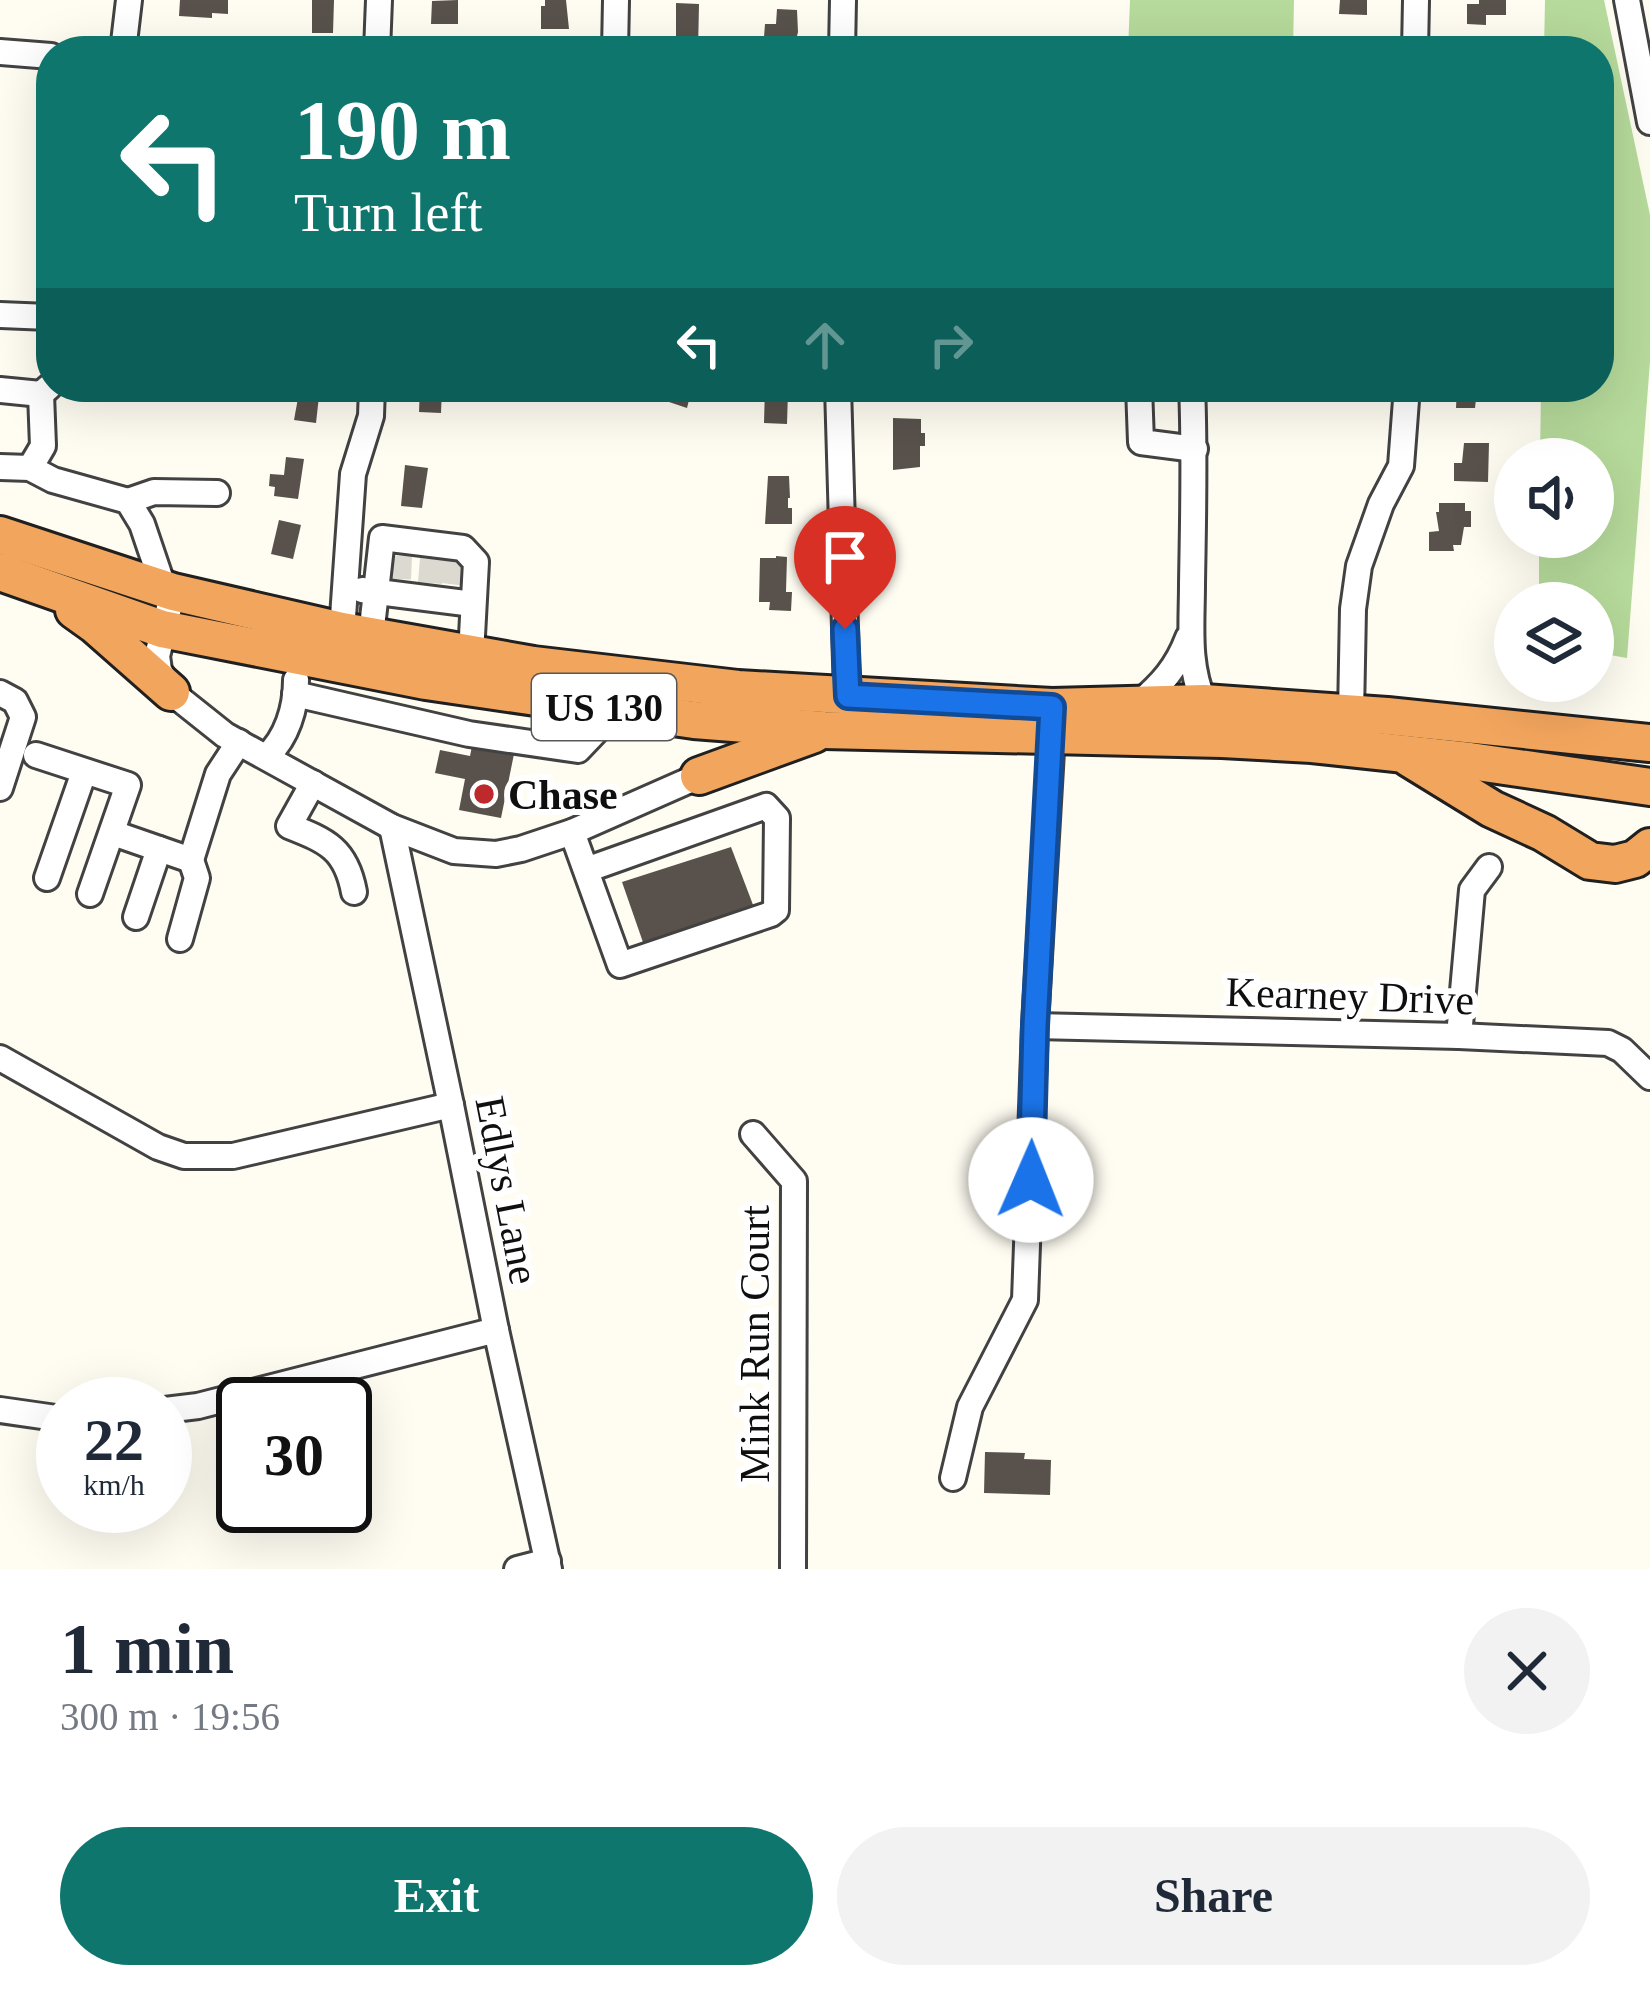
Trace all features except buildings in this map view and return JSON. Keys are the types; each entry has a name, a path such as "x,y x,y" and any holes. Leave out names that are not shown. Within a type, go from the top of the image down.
{"highway":[{"name":"US 130","path":"0,535 493,691 694,720 824,730 1052,721 1137,705 1204,703 1650,743"},
{"name":"US 130","path":"0,572 162,629 289,655 358,645 471,654 738,689 848,696 1222,739 1400,753 1650,787"},
{"path":"41,588 95,625 171,692"},
{"path":"694,720 712,745 710,761 699,776"},
{"path":"699,776 824,730"},
{"path":"1400,753 1590,861 1615,864 1635,859 1650,848"}],"street":[{"path":"125,36 129,0"},
{"path":"378,36 380,0"},
{"path":"615,36 616,0"},
{"path":"842,36 843,0"},
{"path":"1415,36 1416,0"},
{"path":"1627,0 1650,122"},
{"path":"0,52 36,55"},
{"path":"0,315 36,316"},
{"path":"0,390 36,390"},
{"path":"30,468 43,446 45,402"},
{"path":"367,711 345,588 352,474 371,402"},
{"path":"838,402 848,696"},
{"path":"1140,402 1141,442 1195,449"},
{"path":"1193,402 1189,636 1194,680 1204,703"},
{"path":"1351,714 1353,609 1359,566 1381,504 1401,466 1406,402"},
{"path":"0,467 30,468 53,480 128,501 154,492 217,493"},
{"path":"128,501 168,590 157,663 171,692 225,735 392,827 454,851 496,854 572,832 699,776"},
{"path":"345,588 394,570 443,574"},
{"path":"394,570 443,574"},
{"path":"358,645 394,570"},
{"path":"443,574 471,654"},
{"path":"1137,705 1164,682 1179,662 1189,636"},
{"path":"266,757 278,746 289,722 297,686 289,655"},
{"path":"449,730 493,691"},
{"path":"0,693 15,701 22,716 0,788"},
{"path":"295,694 449,730 578,750 616,709"},
{"path":"952,1478 970,1407 1025,1300 1052,721"},
{"path":"180,939 197,878 191,860 218,775 239,742"},
{"path":"37,755 128,785 90,894"},
{"path":"47,878 84,772"},
{"path":"313,783 289,826 319,838 341,855 354,892"},
{"path":"572,832 620,965 776,910 777,818 766,806 586,870"},
{"name":"Edlys Lane","path":"392,827 549,1565"},
{"path":"113,833 191,860"},
{"path":"136,917 159,849"},
{"path":"1459,1036 1472,890 1489,867"},
{"name":"Kearney Drive","path":"1035,1026 1608,1043 1650,1077"},
{"path":"0,1058 158,1148 184,1156 233,1156 451,1105"},
{"name":"Mink Run Court","path":"753,1134 794,1181 793,1569"},
{"path":"192,1407 496,1330"},
{"path":"0,1410 36,1415"},
{"path":"517,1569 549,1565"}],"green space":[{"path":"1130,0 1294,0 1293,36 1129,36"},
{"path":"1545,0 1604,0 1612,36 1544,36"},
{"path":"1614,47 1650,215 1650,362 1627,658 1614,656 1614,582 1539,582 1539,558 1614,558 1614,438 1540,438 1541,402 1614,402"}],"tunnel":[{"path":"399,579 400,556"},
{"path":"430,583 432,558"},
{"path":"450,584 453,561"}],"place":[{"name":"Chase","path":"484,794"}],"route":[{"path":"845,629 848,696 1052,707 1031,1180"}]}
